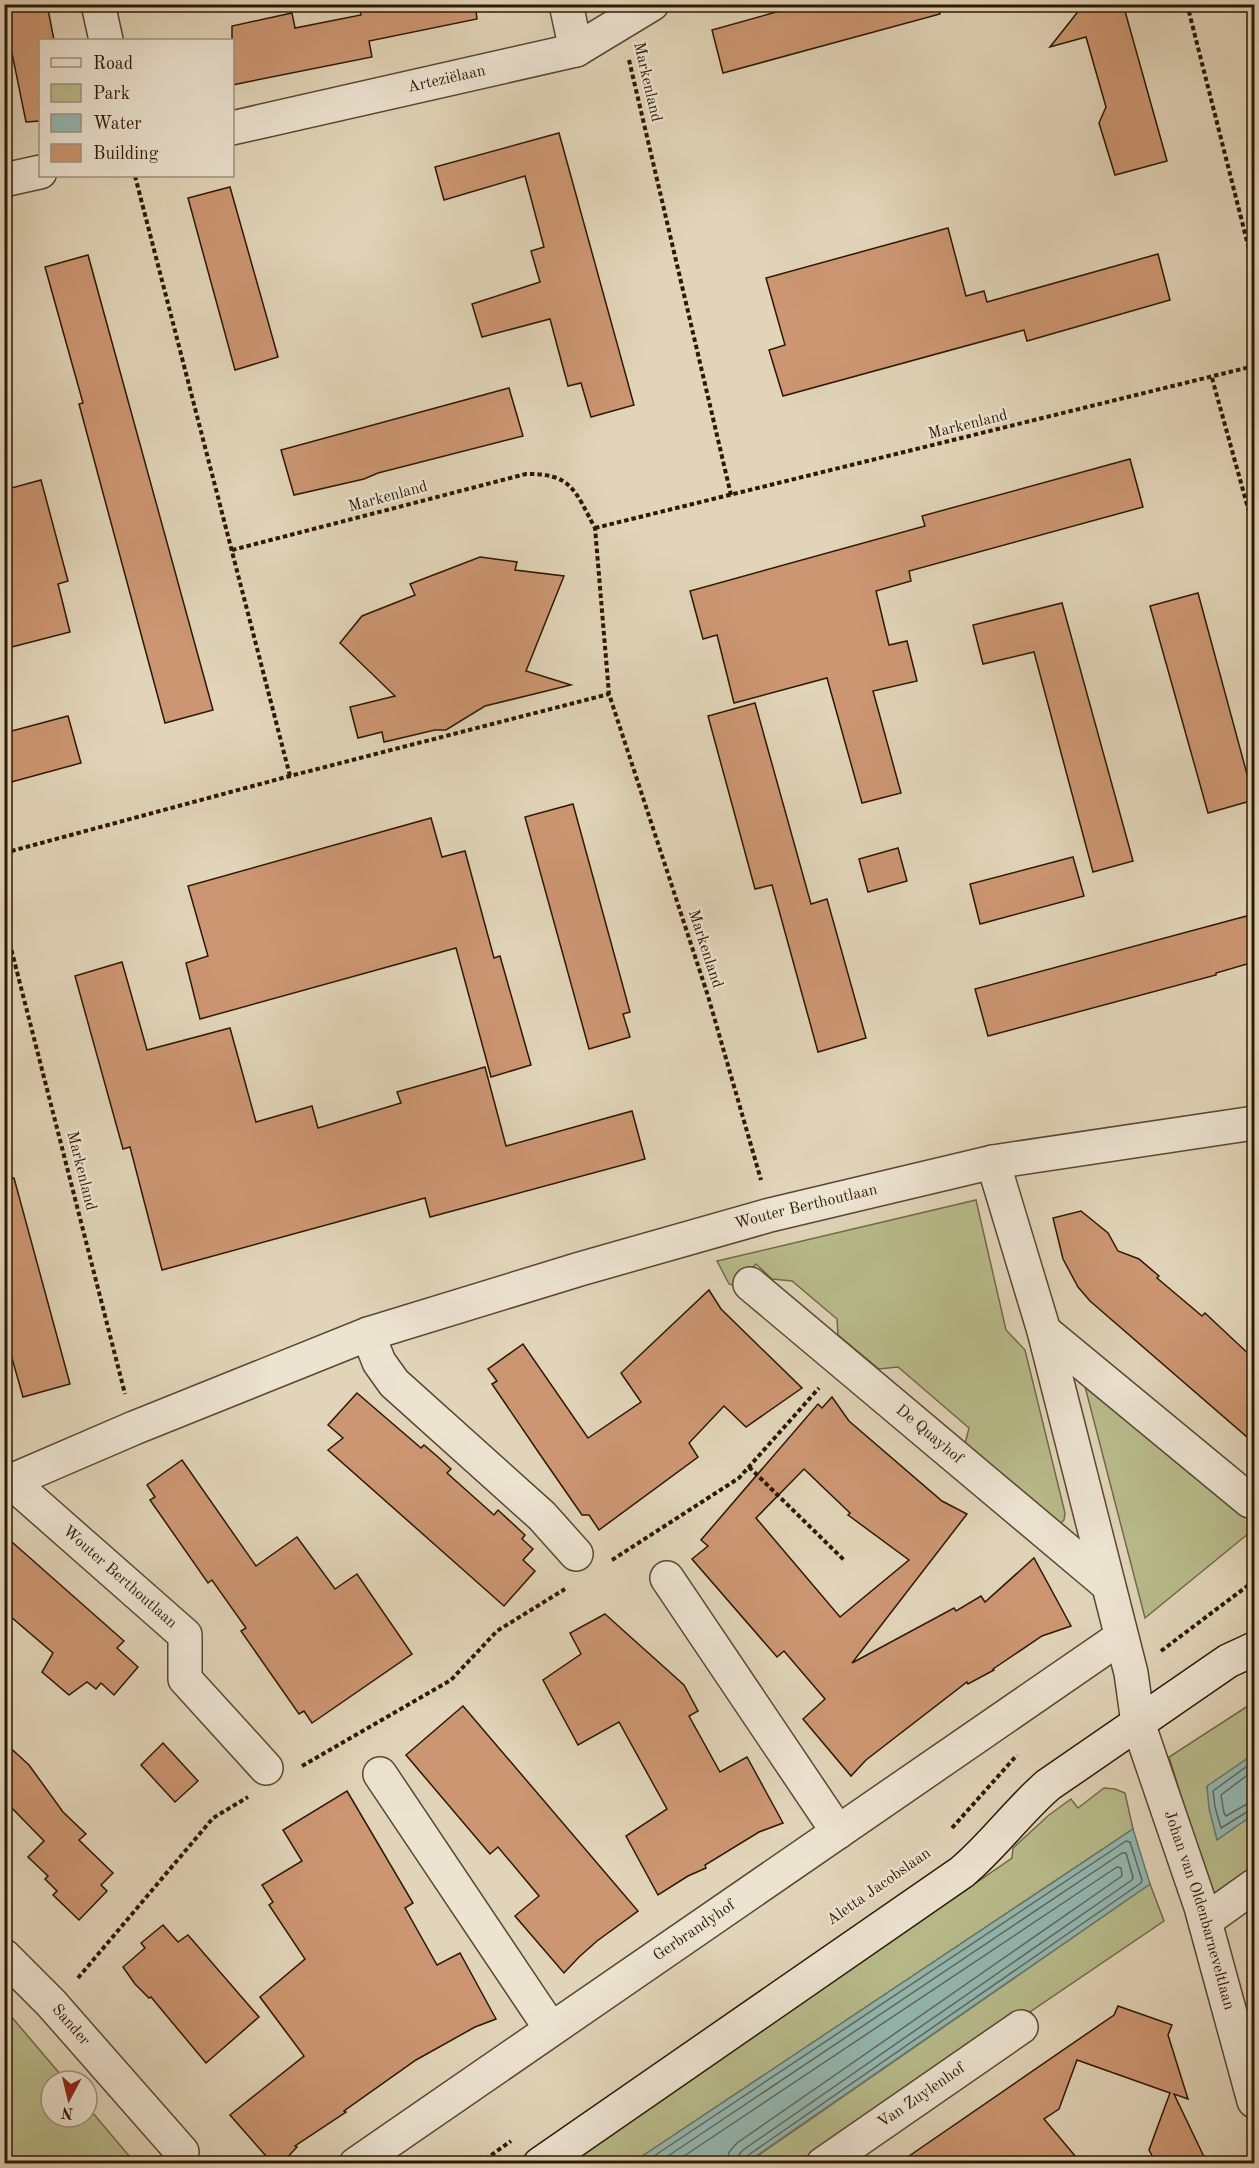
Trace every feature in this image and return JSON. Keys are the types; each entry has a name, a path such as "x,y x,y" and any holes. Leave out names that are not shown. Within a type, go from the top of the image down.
{"street":[{"path":"98,4 106,39"},
{"path":"566,4 576,50"},
{"name":"Arteziëlaan","path":"234,128 576,50 652,4"},
{"path":"4,180 39,172"},
{"name":"Wouter Berthoutlaan","path":"281,1768 185,1679 185,1635 7,1483 134,1428 368,1334 580,1269 770,1215 993,1162 1254,1123"},
{"path":"993,1162 1044,1330 1131,1673 1138,1723"},
{"name":"De Quayhof","path":"750,1284 1107,1584"},
{"path":"1044,1330 1250,1501"},
{"path":"368,1334 379,1362 394,1383 542,1516 585,1567"},
{"path":"667,1578 838,1832"},
{"name":"Gerbrandyhof","path":"356,2163 1121,1637"},
{"path":"540,2163 962,1872 1048,1785 1228,1661 1254,1649"},
{"name":"Johan van Oldenbarneveltlaan","path":"1138,1723 1205,1921 1254,2101"},
{"path":"380,1774 551,2030"},
{"path":"1205,1921 1254,1886"},
{"name":"Sander","path":"4,1956 51,2003 182,2152"},
{"name":"Van Zuylenhof","path":"823,2163 1021,2028"}],"path":[{"path":"1187,4 1254,269"},
{"name":"Markenland","path":"621,24 731,495"},
{"path":"135,177 290,776"},
{"name":"Markenland","path":"595,528 1254,366"},
{"path":"1212,378 1254,530"},
{"name":"Markenland","path":"232,550 526,474 547,473 565,480 595,528 609,694 708,996 770,1215"},
{"path":"4,853 609,694"},
{"name":"Markenland","path":"4,921 134,1428"},
{"path":"281,1768 451,1680 497,1631 585,1567 739,1478 843,1360"},
{"path":"749,1467 844,1560"},
{"path":"1131,1673 1254,1581"},
{"path":"949,1831 1024,1749"},
{"path":"51,2003 78,1978 213,1818 250,1796"},
{"path":"479,2163 517,2137"}],"green space":[{"path":"976,1200 1006,1330 1025,1350 1065,1513 1064,1520 1060,1524 965,1444 969,1428 898,1367 879,1369 838,1335 837,1319 792,1281 772,1279 756,1264 735,1286 729,1284 717,1261"},
{"path":"1082,1375 1254,1514 1254,1529 1145,1618"},
{"path":"1254,1702 1254,1754 1207,1787 1217,1839 1254,1814 1254,1876 1213,1905 1169,1757"},
{"path":"1104,1788 1125,1793 1133,1829 632,2163 567,2164 1012,1858 1013,1848 1049,1815 1071,1799 1078,1808"},
{"path":"1150,1884 1164,1921 807,2163 746,2164"},
{"path":"4,2008 56,2069 39,2069 39,2129 99,2129 99,2120 135,2163 5,2163"}],"water":[{"path":"1254,1754 1254,1814 1217,1840 1209,1808 1207,1786"},
{"path":"1133,1829 1150,1884 746,2163 632,2163"}],"building":[{"path":"4,4 47,4 54,39 39,39 39,121 26,122 4,14"},
{"path":"359,4 475,4 477,19 369,41 372,57 234,85 232,26 292,13 295,28 361,15"},
{"path":"805,4 939,4 940,14 723,73 712,30"},
{"path":"1084,4 1123,4 1167,161 1115,175 1099,123 1106,107 1086,37 1050,47"},
{"path":"559,133 634,405 591,417 581,383 568,386 550,319 482,337 472,304 540,282 531,251 544,247 525,176 444,200 435,167"},
{"path":"230,187 278,357 235,370 188,198"},
{"path":"948,228 966,296 984,291 987,302 1158,254 1170,300 1027,341 1024,330 783,396 769,350 785,345 766,278"},
{"path":"88,255 213,710 165,723 79,404 83,403 45,267"},
{"path":"509,388 523,436 378,473 364,479 294,495 281,450"},
{"path":"1130,459 1143,507 909,571 911,581 876,591 889,645 907,641 917,681 873,691 901,793 862,803 827,678 734,703 717,635 703,639 690,591 925,526 922,516"},
{"path":"41,480 68,581 58,584 70,632 4,649 4,490"},
{"path":"480,557 517,562 515,570 564,576 526,671 571,685 485,706 446,730 435,730 384,742 382,732 358,738 350,707 395,696 340,643 362,616 415,595 410,584"},
{"path":"1198,593 1254,800 1208,813 1150,606"},
{"path":"1062,603 1133,861 1093,872 1034,652 983,664 973,625"},
{"path":"755,703 811,904 827,899 866,1038 818,1052 772,885 755,889 708,716"},
{"path":"68,716 81,763 4,784 4,733"},
{"path":"573,804 630,1012 623,1014 630,1037 589,1049 525,817"},
{"path":"431,818 442,857 465,851 494,958 500,956 531,1065 491,1077 456,948 200,1019 186,963 208,956 188,886"},
{"path":"898,848 907,881 868,892 859,859"},
{"path":"1073,857 1084,896 980,924 970,884"},
{"path":"1254,914 1254,962 1216,973 1216,975 988,1036 975,989"},
{"path":"122,962 147,1050 230,1028 256,1122 312,1106 318,1128 401,1103 397,1092 485,1067 506,1146 632,1111 645,1159 430,1217 425,1198 162,1270 130,1147 123,1149 75,976"},
{"path":"14,1178 70,1384 23,1397 4,1330 4,1179"},
{"path":"1081,1211 1108,1233 1118,1251 1139,1259 1159,1276 1157,1278 1202,1316 1205,1313 1254,1359 1254,1443 1090,1301 1078,1287 1063,1259 1053,1218"},
{"path":"709,1290 721,1309 802,1388 746,1427 724,1406 689,1443 698,1457 599,1530 589,1515 582,1515 539,1453 492,1384 497,1381 488,1369 523,1344 588,1438 641,1402 621,1373"},
{"path":"357,1393 421,1448 424,1445 438,1457 451,1469 447,1473 494,1515 498,1510 525,1535 522,1539 533,1549 523,1560 535,1571 504,1606 328,1450 343,1438 328,1425"},
{"path":"832,1397 849,1421 942,1501 967,1514 852,1663 954,1608 956,1611 981,1596 985,1602 1034,1558 1071,1626 1042,1636 994,1670 968,1684 967,1682 866,1760 851,1776 803,1719 825,1699 784,1651 777,1657 692,1559 708,1546 701,1540 818,1404 822,1408","holes":["804,1469 850,1513 848,1515 909,1560 840,1617 756,1518"]},
{"path":"182,1460 256,1566 297,1537 335,1589 357,1574 412,1654 312,1723 304,1711 299,1714 241,1631 246,1628 212,1580 208,1583 150,1500 155,1497 147,1485"},
{"path":"4,1535 124,1641 117,1648 138,1667 114,1695 101,1683 96,1689 87,1682 69,1695 42,1672 53,1653 4,1611"},
{"path":"605,1614 684,1685 698,1711 689,1716 720,1772 747,1757 783,1823 759,1832 705,1865 706,1868 688,1876 658,1895 626,1836 667,1809 619,1722 578,1745 543,1680 581,1654 570,1633"},
{"path":"463,1706 638,1911 597,1941 564,1973 515,1916 539,1896 498,1847 490,1854 406,1755"},
{"path":"4,1742 29,1765 63,1812 86,1834 79,1840 113,1873 101,1885 107,1891 79,1920 53,1895 57,1891 45,1879 48,1876 28,1857 44,1841 4,1800"},
{"path":"163,1743 198,1781 175,1802 141,1765"},
{"path":"347,1791 413,1903 405,1908 437,1965 460,1953 496,2019 475,2027 416,2060 344,2111 346,2112 295,2146 297,2147 282,2163 272,2163 230,2115 304,2056 260,1997 305,1959 269,1905 273,1902 262,1885 302,1861 283,1830"},
{"path":"163,1925 178,1942 188,1935 259,2017 206,2063 151,1997 149,1998 135,1984 123,1967 145,1948 141,1943"},
{"path":"1118,2006 1172,2025 1168,2035 1188,2099 1174,2094 1207,2163 1156,2163 1149,2150 1170,2093 1077,2060 1059,2109 1044,2119 1081,2163 899,2163 1114,2015"}]}
